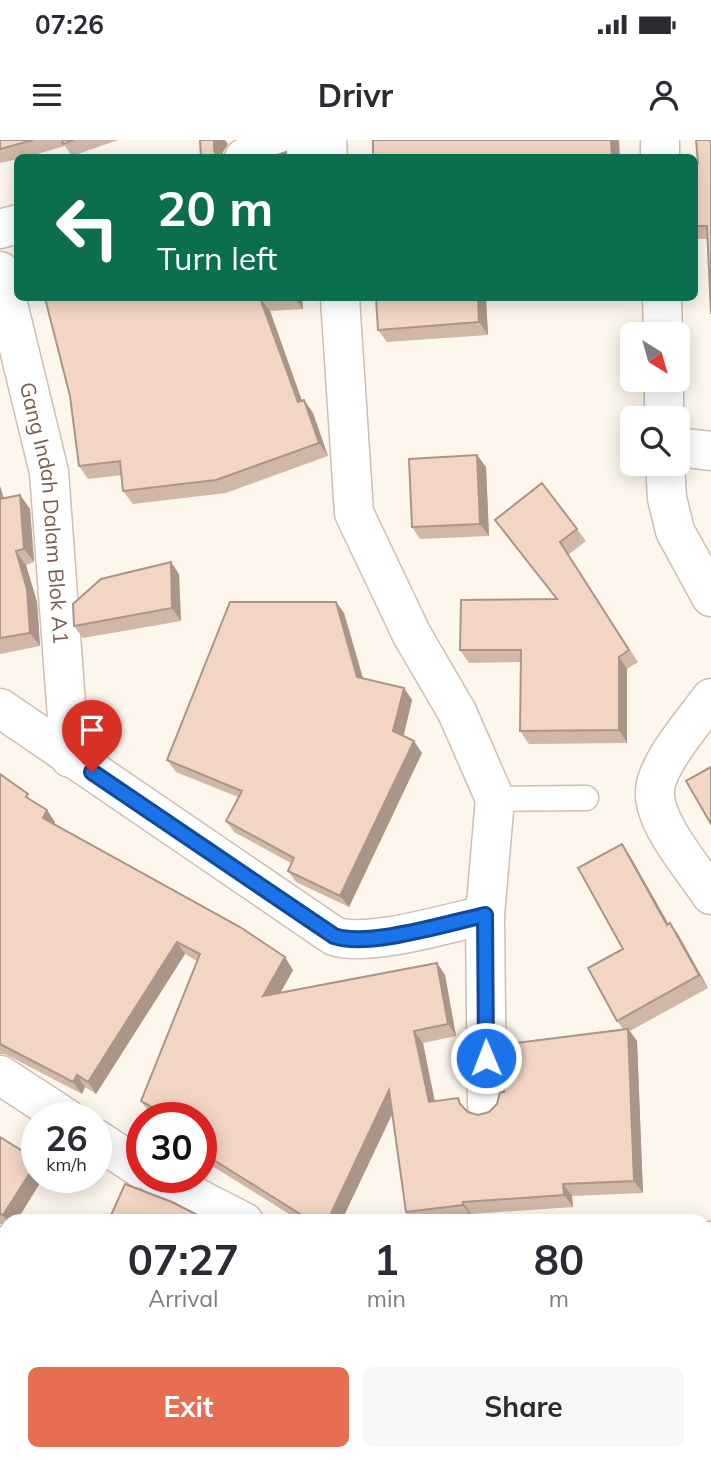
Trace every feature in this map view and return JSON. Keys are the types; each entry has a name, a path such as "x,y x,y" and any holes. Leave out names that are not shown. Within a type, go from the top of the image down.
{"street":[{"path":"257,154 304,140"},
{"name":"Gang Indah Dalam Blok A1","path":"0,271 48,472 70,758"},
{"path":"340,301 354,513 412,635 457,712 495,799 485,915 487,1105"},
{"path":"663,301 663,322"},
{"path":"690,449 711,451"},
{"path":"666,476 667,498 675,531 711,597"},
{"path":"711,698 664,763 654,790 663,823 711,895"},
{"path":"0,708 334,936 352,939 400,934 485,915"},
{"path":"0,1075 41,1102"},
{"path":"187,1193 228,1214"}],"lane":[{"path":"495,799 586,798"}],"building":[{"path":"0,140 33,140 0,149"},
{"path":"200,140 214,140 216,154 201,154"},
{"path":"373,140 611,140 612,154 373,154"},
{"path":"696,140 711,140 711,314 707,226 698,226"},
{"path":"46,301 261,301 298,402 304,400 319,443 216,480 123,491 120,461 79,466 70,396"},
{"path":"376,301 478,301 479,322 378,330"},
{"path":"477,455 480,524 412,527 409,459"},
{"path":"542,483 577,529 560,542 629,650 619,657 619,730 520,731 521,650 460,650 461,600 557,599 495,520"},
{"path":"20,495 24,549 16,551 27,589 30,633 0,638 0,499"},
{"path":"171,562 172,608 74,626 73,604 101,579"},
{"path":"230,602 336,602 357,677 404,688 393,731 414,741 340,896 288,871 294,858 226,821 242,791 167,760"},
{"path":"711,767 711,824 686,781"},
{"path":"0,774 28,794 26,797 47,810 43,818 240,927 285,957 263,996 437,963 448,1024 414,1031 429,1102 458,1098 468,1112 478,1115 489,1112 497,1104 500,1092 504,1092 500,1045 628,1029 634,1181 563,1184 564,1195 463,1202 463,1205 406,1212 389,1090 331,1214 300,1214 217,1162 217,1102 141,1101 200,954 177,942 88,1082 77,1075 73,1082 0,1044"},
{"path":"622,844 667,925 670,923 699,975 617,1021 588,968 623,949 578,868"},
{"path":"0,1137 21,1150 21,1187 4,1214 0,1214"},
{"path":"125,1184 126,1193 148,1193 195,1214 112,1214"}],"route":[{"path":"92,772 342,939 400,934 485,915 486,1058"}]}
